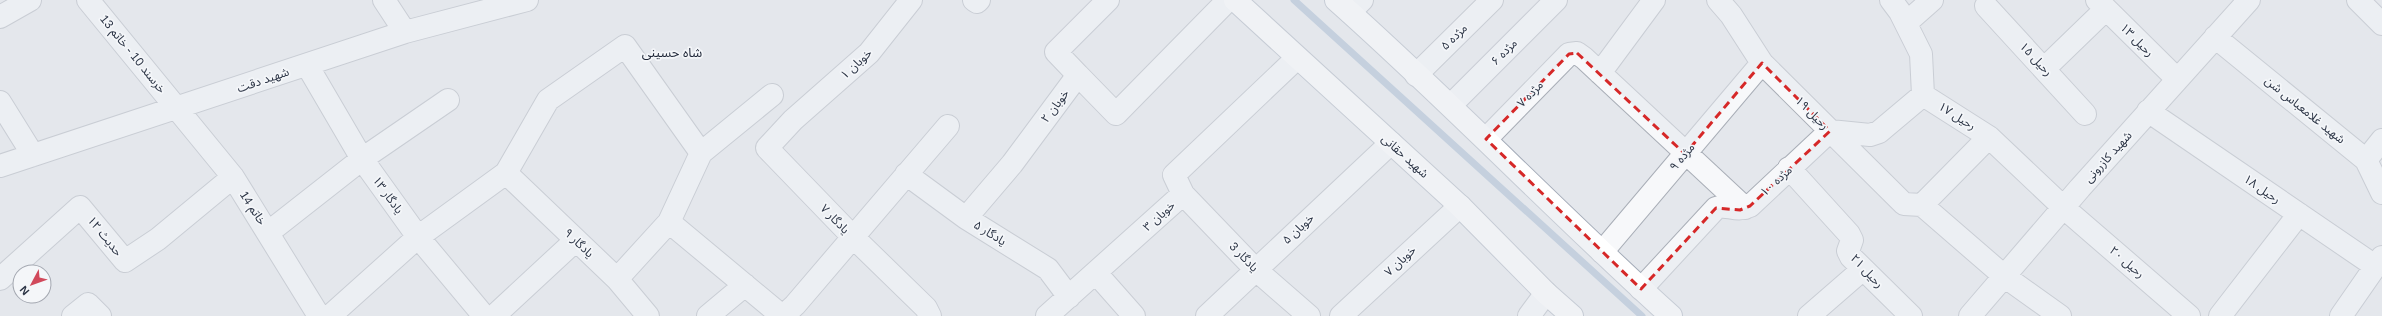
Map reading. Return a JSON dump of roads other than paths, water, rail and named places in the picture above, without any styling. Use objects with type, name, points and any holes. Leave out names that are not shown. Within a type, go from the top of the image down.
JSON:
[{"type":"main road","name":"شهید حقانی","points":[[1235,0],[1460,206],[1546,293],[1572,316]]},
{"type":"main road","points":[[1349,4],[1416,74],[1451,105],[1602,252],[1671,316]]},
{"type":"street","points":[[0,17],[30,0]]},
{"type":"street","name":"خرسند 10 - خاتم 13","points":[[88,0],[177,109]]},
{"type":"street","points":[[384,0],[405,32]]},
{"type":"street","name":"شهید دقت","points":[[0,166],[177,109],[405,32],[527,0]]},
{"type":"street","name":"خوبان ۱","points":[[793,120],[869,53],[911,0]]},
{"type":"street","points":[[974,0],[977,2],[979,0]]},
{"type":"street","points":[[1108,0],[1056,52],[1116,114],[1228,0]]},
{"type":"street","name":"مژده ۵","points":[[1416,74],[1492,0]]},
{"type":"street","name":"مژده ۶","points":[[1451,105],[1556,0]]},
{"type":"street","points":[[1654,0],[1600,73],[1744,208]]},
{"type":"street","name":"رحیل ۱۹","points":[[1718,0],[1731,15],[1762,64],[1904,204],[1922,205]]},
{"type":"street","points":[[1830,131],[1870,135],[1879,132],[1923,95],[1920,54],[1906,23],[1891,0]]},
{"type":"street","points":[[1906,23],[1932,0]]},
{"type":"street","points":[[2358,0],[2382,24]]},
{"type":"street","name":"شهید کازرونی","points":[[1970,316],[2148,111],[2215,37],[2240,3]]},
{"type":"street","points":[[2045,68],[2102,4]]},
{"type":"street","name":"رحیل ۱۳","points":[[2102,4],[2177,79]]},
{"type":"street","name":"رحیل ۱۵","points":[[1986,6],[2045,68],[2085,114]]},
{"type":"street","name":"شهید غلامعباس شن","points":[[2215,37],[2366,160],[2382,193]]},
{"type":"street","points":[[330,316],[418,237],[506,173],[548,100],[625,46],[700,153]]},
{"type":"street","name":"مژده ۷","points":[[1486,139],[1569,54],[1577,53],[1600,73]]},
{"type":"street","name":"خوبان ۳","points":[[1046,316],[1183,194],[1174,175],[1297,58]]},
{"type":"street","name":"مژده ۹","points":[[1602,252],[1762,64]]},
{"type":"street","name":"یادگار ۱۳","points":[[307,65],[362,159],[418,237],[484,316]]},
{"type":"street","name":"خوبان ۲","points":[[966,218],[1012,164],[1078,75]]},
{"type":"street","points":[[617,279],[669,222],[700,153],[772,94]]},
{"type":"street","name":"رحیل ۱۷","points":[[1923,95],[1989,136],[2064,208]]},
{"type":"street","points":[[269,232],[362,159],[448,100]]},
{"type":"street","points":[[0,102],[33,155]]},
{"type":"street","name":"خاتم 14","points":[[177,109],[234,177],[319,316]]},
{"type":"street","name":"رحیل ۱۸","points":[[2148,111],[2299,214],[2379,261]]},
{"type":"street","name":"یادگار ۷","points":[[793,120],[767,148],[853,237],[926,308],[930,316]]},
{"type":"street","points":[[669,222],[745,285],[792,313],[853,237],[948,126]]},
{"type":"street","name":"مژده ۱۰","points":[[1744,208],[1830,131]]},
{"type":"street","points":[[1989,136],[1922,205],[2004,276],[2060,316]]},
{"type":"street","points":[[2366,160],[2382,140]]},
{"type":"street","name":"خوبان ۵","points":[[1207,316],[1391,143]]},
{"type":"street","name":"رحیل ۲۱","points":[[1789,168],[1849,234],[1852,240],[1850,254],[1862,270],[1911,316]]},
{"type":"street","name":"یادگار ۹","points":[[506,173],[617,279],[648,316]]},
{"type":"street","name":"یادگار ۵","points":[[906,174],[966,218],[1048,269],[1069,297]]},
{"type":"street","name":"حدیث ۱۲","points":[[0,279],[80,207],[125,261],[158,240],[234,177]]},
{"type":"street","name":"یادگار 3","points":[[1183,194],[1255,270],[1309,316]]},
{"type":"street","name":"خوبان ۷","points":[[1341,316],[1460,206]]},
{"type":"street","points":[[1641,289],[1716,208],[1720,206],[1740,210],[1744,208]]},
{"type":"street","name":"رحیل ۲۰","points":[[2064,208],[2189,316]]},
{"type":"street","points":[[2220,316],[2299,214]]},
{"type":"street","points":[[494,316],[576,240]]},
{"type":"street","points":[[2341,316],[2379,261]]},
{"type":"street","points":[[1809,316],[1862,270]]},
{"type":"street","points":[[1096,273],[1134,316]]},
{"type":"street","points":[[708,316],[745,285]]},
{"type":"street","points":[[1529,316],[1546,293]]},
{"type":"street","points":[[73,316],[88,304],[100,316]]},
{"type":"waterway","points":[[1294,0],[1642,316]]},
{"type":"district","name":"شاه حسینی","points":[[672,52]]}]
